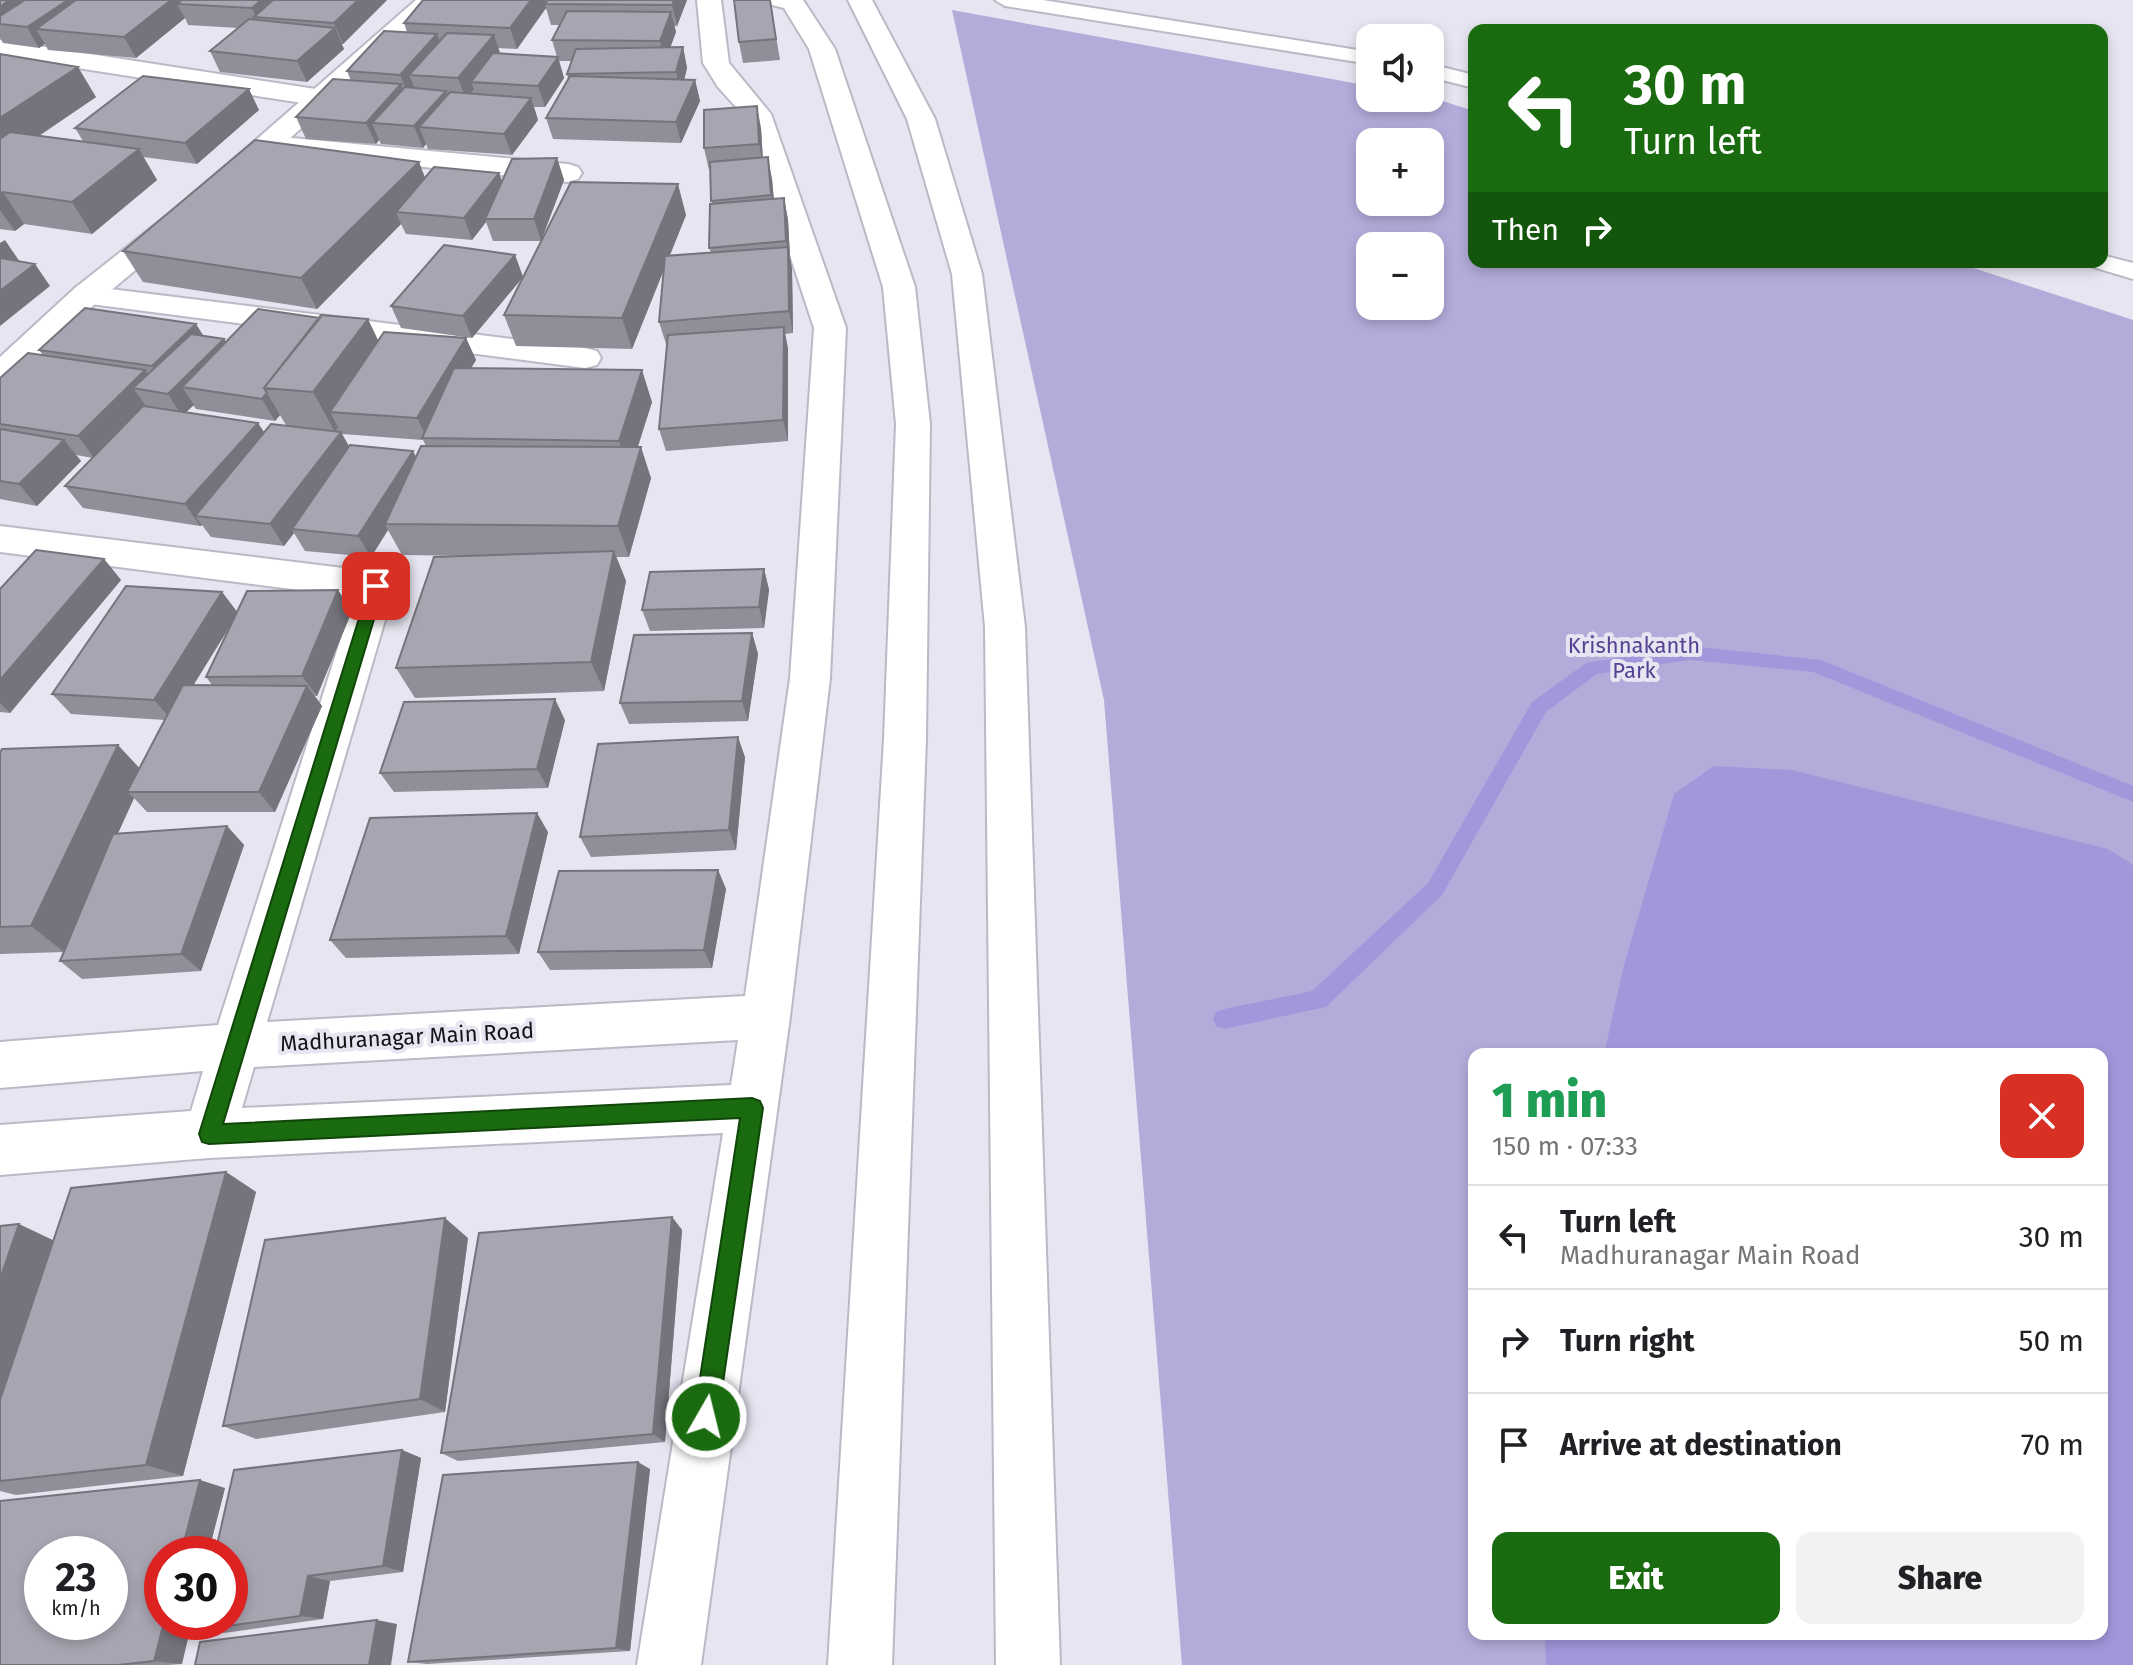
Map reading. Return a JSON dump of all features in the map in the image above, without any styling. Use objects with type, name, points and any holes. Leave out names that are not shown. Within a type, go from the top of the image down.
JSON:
[{"type":"street","points":[[0,375],[86,295],[271,144],[431,0]]},
{"type":"street","points":[[669,1665],[766,1017],[810,678],[830,328],[757,114],[727,81],[716,63],[709,0]]},
{"type":"street","points":[[860,0],[921,119],[967,274],[1005,627],[1028,1665]]},
{"type":"street","points":[[793,1],[822,49],[899,287],[913,424],[905,739],[877,1260],[860,1665]]},
{"type":"street","points":[[7,54],[322,98]]},
{"type":"street","points":[[271,144],[568,173]]},
{"type":"street","points":[[86,295],[585,358]]},
{"type":"street","points":[[0,539],[376,586],[209,1134]]},
{"type":"street","name":"Madhuranagar Main Road","points":[[0,1065],[237,1046],[766,1017]]},
{"type":"street","points":[[0,1150],[209,1134],[752,1108]]},
{"type":"lane","points":[[1005,0],[1356,56]]},
{"type":"lane","points":[[1444,74],[1468,80]]},
{"type":"lane","points":[[2108,264],[2133,271]]},
{"type":"green space","name":"Krishnakanth Park","points":[[952,10],[1356,83],[1356,112],[1444,112],[1444,101],[1468,109],[1468,268],[1973,268],[2133,320],[2133,1665],[1182,1665],[1104,700]]},
{"type":"shaded area","points":[[1714,766],[1792,770],[2108,849],[2133,865],[2133,1665],[1546,1665],[1545,1640],[2108,1640],[2108,1048],[1605,1048],[1624,965],[1674,794]]},
{"type":"building","points":[[25,0],[68,0],[27,27],[0,24],[0,16]]},
{"type":"building","points":[[76,0],[171,0],[124,37],[36,29]]},
{"type":"building","points":[[182,0],[261,0],[252,8],[177,4]]},
{"type":"building","points":[[273,0],[358,0],[334,23],[254,17]]},
{"type":"building","points":[[423,0],[531,0],[510,28],[404,23]]},
{"type":"building","points":[[548,0],[674,0],[672,5],[545,4]]},
{"type":"building","points":[[734,0],[770,0],[776,39],[739,42]]},
{"type":"building","points":[[567,11],[671,12],[660,41],[552,40]]},
{"type":"building","points":[[249,19],[335,28],[297,61],[210,51]]},
{"type":"building","points":[[384,31],[437,34],[400,75],[347,71]]},
{"type":"building","points":[[447,33],[494,35],[458,78],[409,75]]},
{"type":"building","points":[[683,47],[676,72],[567,74],[576,49]]},
{"type":"building","points":[[493,53],[558,57],[538,86],[471,82]]},
{"type":"building","points":[[0,54],[78,67],[0,118]]},
{"type":"building","points":[[143,76],[249,89],[185,143],[75,128]]},
{"type":"building","points":[[570,76],[695,80],[676,122],[546,118]]},
{"type":"building","points":[[333,79],[401,84],[366,123],[296,117]]},
{"type":"building","points":[[405,87],[446,91],[414,126],[372,123]]},
{"type":"building","points":[[450,92],[531,98],[504,134],[419,127]]},
{"type":"building","points":[[757,106],[759,144],[704,148],[704,110]]},
{"type":"building","points":[[10,132],[139,149],[72,202],[3,192],[0,195],[0,139]]},
{"type":"building","points":[[255,140],[419,162],[301,278],[123,251]]},
{"type":"building","points":[[768,157],[771,195],[711,201],[710,162]]},
{"type":"building","points":[[557,158],[534,219],[485,219],[512,159]]},
{"type":"building","points":[[434,167],[499,173],[464,218],[396,212]]},
{"type":"building","points":[[571,182],[678,184],[622,318],[504,315]]},
{"type":"building","points":[[784,198],[786,241],[709,248],[710,204]]},
{"type":"building","points":[[444,245],[515,255],[463,316],[391,306]]},
{"type":"building","points":[[788,247],[789,311],[659,322],[665,256]]},
{"type":"building","points":[[0,258],[35,264],[0,291]]},
{"type":"building","points":[[85,308],[196,324],[152,366],[39,350]]},
{"type":"building","points":[[258,309],[320,318],[264,388],[267,393],[262,399],[182,387]]},
{"type":"building","points":[[321,315],[368,319],[313,392],[264,388]]},
{"type":"building","points":[[784,327],[783,420],[659,429],[668,335]]},
{"type":"building","points":[[384,332],[466,338],[417,418],[330,412]]},
{"type":"building","points":[[191,334],[224,339],[168,394],[133,388]]},
{"type":"building","points":[[28,353],[145,370],[78,436],[0,424],[0,378]]},
{"type":"building","points":[[454,368],[642,370],[619,441],[422,438]]},
{"type":"building","points":[[143,406],[258,423],[185,504],[65,486]]},
{"type":"building","points":[[271,424],[341,432],[270,524],[195,516]]},
{"type":"building","points":[[0,429],[64,440],[19,484],[0,481]]},
{"type":"building","points":[[350,445],[413,451],[358,536],[292,529]]},
{"type":"building","points":[[421,446],[641,447],[618,526],[385,524]]},
{"type":"building","points":[[36,550],[104,559],[0,680],[0,589]]},
{"type":"building","points":[[614,551],[591,662],[396,668],[434,557]]},
{"type":"building","points":[[764,569],[759,607],[642,610],[650,572]]},
{"type":"building","points":[[126,586],[222,592],[154,700],[52,694]]},
{"type":"building","points":[[338,590],[302,676],[206,677],[247,591]]},
{"type":"building","points":[[752,633],[742,701],[620,703],[634,635]]},
{"type":"building","points":[[183,685],[307,686],[259,792],[127,792]]},
{"type":"building","points":[[555,699],[537,769],[380,773],[404,702]]},
{"type":"building","points":[[738,737],[729,830],[580,837],[598,744]]},
{"type":"building","points":[[118,745],[31,926],[0,927],[2,749]]},
{"type":"building","points":[[537,813],[506,936],[330,940],[370,818]]},
{"type":"building","points":[[227,826],[181,954],[60,961],[113,834]]},
{"type":"building","points":[[718,870],[704,950],[538,952],[559,871]]},
{"type":"building","points":[[226,1172],[146,1465],[0,1481],[0,1400],[71,1188]]},
{"type":"building","points":[[672,1217],[653,1434],[441,1453],[479,1233]]},
{"type":"building","points":[[445,1218],[420,1399],[223,1426],[265,1240]]},
{"type":"building","points":[[19,1224],[0,1279],[0,1226]]},
{"type":"building","points":[[402,1450],[383,1566],[308,1576],[300,1616],[248,1623],[248,1536],[219,1536],[234,1470]]},
{"type":"building","points":[[638,1462],[616,1648],[408,1662],[443,1475]]},
{"type":"building","points":[[200,1480],[186,1536],[144,1536],[144,1640],[159,1640],[154,1661],[118,1665],[0,1665],[0,1501]]},
{"type":"building","points":[[377,1620],[369,1665],[195,1665],[200,1642],[248,1640],[248,1636]]},
{"type":"waterway","points":[[1224,1019],[1318,1000],[1435,889],[1539,707],[1592,668],[1690,653],[1815,665],[2133,794]]},
{"type":"route","points":[[376,586],[209,1134],[752,1108],[706,1417]]}]
